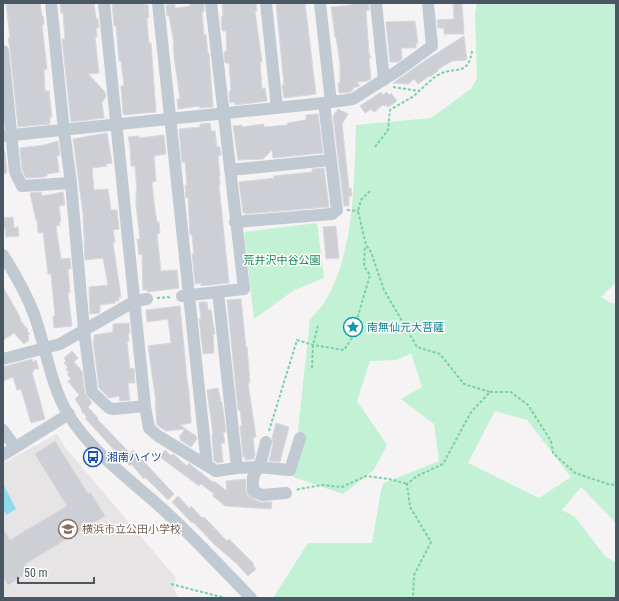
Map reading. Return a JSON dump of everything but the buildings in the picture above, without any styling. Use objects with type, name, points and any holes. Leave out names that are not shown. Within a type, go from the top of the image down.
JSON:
[{"type":"street","points":[[51,3],[64,131],[71,183],[84,330],[92,392],[109,408],[114,409],[145,406]]},
{"type":"street","points":[[104,3],[117,124],[141,300],[145,406],[149,428],[158,436],[216,471],[257,467],[290,470],[300,438]]},
{"type":"street","points":[[158,3],[170,118],[185,295],[207,465]]},
{"type":"street","points":[[185,295],[244,289],[211,3]]},
{"type":"street","points":[[266,3],[277,108]]},
{"type":"street","points":[[236,222],[332,214],[337,210],[330,160],[328,103],[320,3]]},
{"type":"street","points":[[376,3],[380,83]]},
{"type":"street","points":[[7,136],[64,131],[170,118],[328,103],[353,99],[380,83],[432,46],[428,3]]},
{"type":"street","points":[[3,51],[7,136],[15,172],[22,186],[71,183]]},
{"type":"street","points":[[230,170],[330,160]]},
{"type":"street","points":[[3,255],[23,289],[34,314],[60,398],[68,414],[98,451],[167,513],[251,598]]},
{"type":"street","points":[[218,292],[236,468]]},
{"type":"street","points":[[3,359],[60,344],[141,300]]},
{"type":"street","points":[[3,455],[68,414]]},
{"type":"street","points":[[3,430],[15,447]]},
{"type":"street","points":[[266,442],[261,461],[253,477],[253,491],[262,495],[286,493]]},
{"type":"path","points":[[375,147],[388,130],[390,110],[414,96],[442,73],[465,68],[470,61],[472,51]]},
{"type":"path","points":[[380,83],[419,91]]},
{"type":"path","points":[[266,442],[297,340],[313,345],[344,350],[357,330],[358,316],[370,275],[364,266],[366,245],[358,210],[362,200],[370,190]]},
{"type":"path","points":[[366,245],[372,252],[384,290],[417,347],[440,354],[464,384],[490,392],[511,392],[528,405],[551,441],[553,453],[575,473],[608,484],[616,484]]},
{"type":"path","points":[[141,300],[185,295]]},
{"type":"path","points":[[312,368],[313,345],[318,325]]},
{"type":"path","points":[[407,484],[416,476],[443,464],[471,412],[490,392]]},
{"type":"path","points":[[286,493],[293,493],[299,488],[322,485],[342,488],[366,476],[389,479],[407,484]]},
{"type":"path","points":[[407,484],[410,507],[431,542],[414,575],[413,598]]},
{"type":"path","points":[[171,584],[225,598]]},
{"type":"shaded area","name":"横浜市立公田小学校","points":[[57,434],[64,446],[176,578],[174,588],[178,598],[3,598],[3,463]]},
{"type":"green space","points":[[477,3],[616,3],[616,282],[601,297],[610,303],[616,303],[616,523],[581,487],[562,510],[575,517],[605,556],[616,563],[616,598],[273,598],[308,543],[372,543],[381,490],[384,483],[439,461],[434,424],[401,399],[422,387],[411,353],[397,360],[370,361],[357,401],[387,445],[374,470],[343,494],[293,477],[310,319],[325,301],[336,279],[348,236],[355,169],[356,125],[431,118],[471,89],[477,78],[475,13]],"holes":[[[495,411],[527,420],[571,477],[539,498],[468,463]]]},
{"type":"green space","name":"荒井沢中谷公園","points":[[317,223],[324,278],[294,290],[254,319],[244,232]]},
{"type":"water","points":[[3,484],[16,509],[6,515],[3,508]]},
{"type":"place","name":"南無仙元大菩薩","points":[[353,327]]},
{"type":"place","name":"湘南ハイツ","points":[[93,457]]},
{"type":"place","name":"横浜市立公田小学校","points":[[68,529]]}]
